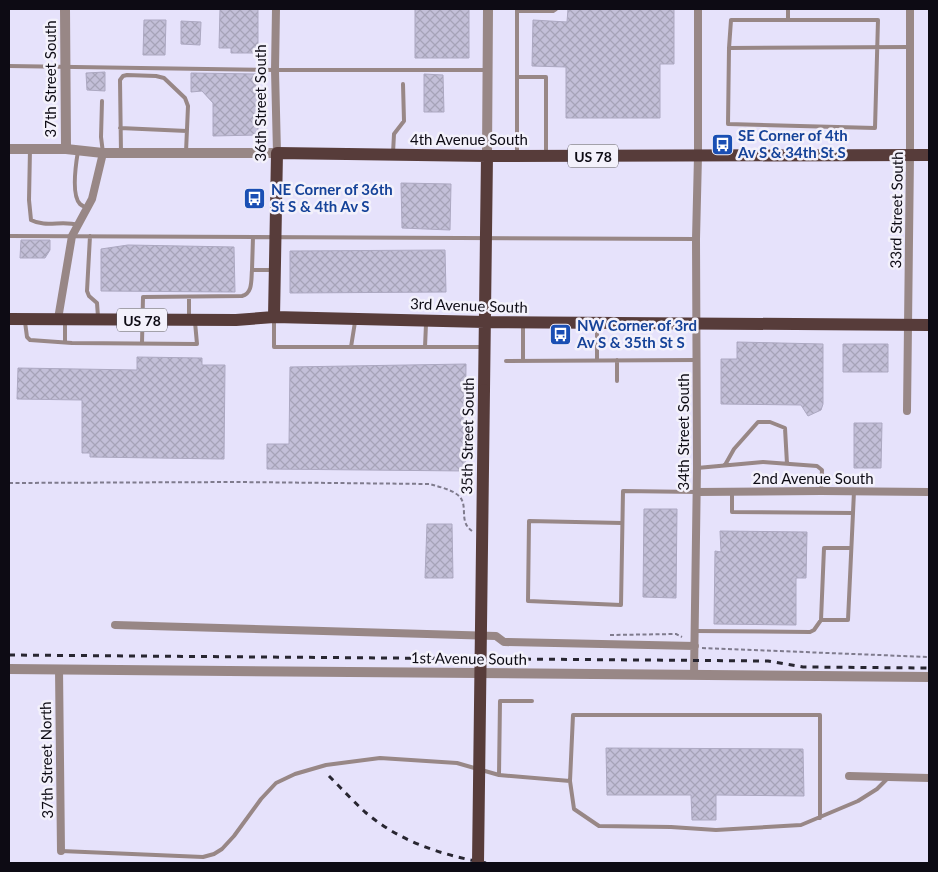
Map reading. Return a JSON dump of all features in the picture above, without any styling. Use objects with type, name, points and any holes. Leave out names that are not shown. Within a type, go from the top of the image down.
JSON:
[{"type":"main road","name":"4th Avenue South","points":[[278,153],[487,156],[929,156]]},
{"type":"main road","name":"36th Street South","points":[[274,317],[278,153]]},
{"type":"main road","name":"35th Street South","points":[[478,863],[487,156]]},
{"type":"main road","name":"3rd Avenue South","points":[[9,319],[236,320],[274,317],[523,323],[929,325]]},
{"type":"street","name":"37th Street South","points":[[65,9],[66,149]]},
{"type":"street","name":"36th Street South","points":[[276,9],[275,70],[278,153]]},
{"type":"street","name":"35th Street South","points":[[487,156],[488,9]]},
{"type":"street","name":"34th Street South","points":[[694,675],[699,647],[695,631],[698,468],[696,239],[698,9]]},
{"type":"street","name":"33rd Street South","points":[[907,411],[910,9]]},
{"type":"street","name":"4th Avenue South","points":[[9,149],[66,149],[121,153],[278,153]]},
{"type":"street","points":[[62,319],[72,236],[92,199],[102,152]]},
{"type":"street","name":"2nd Avenue South","points":[[697,492],[821,490],[929,492]]},
{"type":"street","name":"1st Avenue South","points":[[115,625],[496,636],[504,642],[699,647]]},
{"type":"street","name":"1st Avenue South","points":[[9,669],[929,677]]},
{"type":"street","name":"37th Street North","points":[[59,669],[61,851]]},
{"type":"street","points":[[849,776],[929,778]]},
{"type":"lane","points":[[517,156],[517,10],[553,11],[556,9]]},
{"type":"lane","points":[[788,9],[788,20]]},
{"type":"lane","points":[[731,20],[878,20],[875,128],[728,124],[729,48],[731,20]]},
{"type":"lane","points":[[729,48],[910,47]]},
{"type":"lane","points":[[9,66],[275,70],[488,70]]},
{"type":"lane","points":[[121,153],[120,80],[127,75],[164,78],[185,98],[188,106],[186,153]]},
{"type":"lane","points":[[517,77],[546,77],[546,156]]},
{"type":"lane","points":[[393,155],[394,134],[404,122],[403,84]]},
{"type":"lane","points":[[102,101],[102,152]]},
{"type":"lane","points":[[120,128],[187,131]]},
{"type":"lane","points":[[30,149],[29,200],[31,220],[40,225],[69,222],[78,226]]},
{"type":"lane","points":[[79,150],[75,178],[76,197],[80,204],[87,208]]},
{"type":"lane","points":[[9,236],[696,239]]},
{"type":"lane","points":[[90,236],[87,291],[89,296],[97,303],[98,320]]},
{"type":"lane","points":[[142,343],[143,297],[247,295],[250,291],[254,237]]},
{"type":"lane","points":[[252,270],[275,270]]},
{"type":"lane","points":[[25,319],[27,337],[30,340],[197,344],[188,297]]},
{"type":"lane","points":[[274,317],[274,347],[484,347]]},
{"type":"lane","points":[[351,347],[356,318]]},
{"type":"lane","points":[[62,319],[65,342]]},
{"type":"lane","points":[[425,347],[426,320]]},
{"type":"lane","points":[[522,360],[523,323]]},
{"type":"lane","points":[[597,360],[598,323]]},
{"type":"lane","points":[[616,360],[617,381]]},
{"type":"lane","points":[[506,361],[697,360]]},
{"type":"lane","points":[[725,465],[734,449],[758,422],[770,422],[785,428],[787,464]]},
{"type":"lane","points":[[698,468],[762,462],[817,466],[822,470],[821,490]]},
{"type":"lane","points":[[622,523],[529,521],[528,601],[621,605],[623,491],[697,492]]},
{"type":"lane","points":[[732,492],[732,512],[853,513]]},
{"type":"lane","points":[[821,620],[848,620],[854,492]]},
{"type":"lane","points":[[695,631],[810,632],[814,630],[821,620],[824,548],[851,548]]},
{"type":"lane","points":[[483,636],[483,673]]},
{"type":"lane","points":[[499,775],[500,701],[532,701]]},
{"type":"lane","points":[[820,818],[820,715],[572,715],[570,781],[574,809],[599,826],[716,830],[801,825],[820,818],[858,801],[877,789],[890,777]]},
{"type":"lane","points":[[61,851],[203,857],[214,854],[222,849],[234,836],[260,799],[276,783],[295,774],[326,764],[380,758],[457,763],[499,775],[570,781]]},
{"type":"path","points":[[9,483],[237,482],[430,484],[450,491],[460,497],[464,506],[465,523],[472,532]]},
{"type":"path","points":[[699,647],[929,657]]},
{"type":"building","points":[[220,9],[258,9],[258,53],[231,53],[231,48],[219,48]]},
{"type":"building","points":[[415,9],[469,9],[469,58],[415,58]]},
{"type":"building","points":[[568,9],[674,9],[674,64],[660,64],[660,118],[566,118],[566,67],[532,66],[533,20],[567,22]]},
{"type":"building","points":[[144,20],[166,20],[165,55],[143,55]]},
{"type":"building","points":[[181,21],[201,22],[200,45],[181,44]]},
{"type":"building","points":[[105,72],[105,91],[87,90],[86,73]]},
{"type":"building","points":[[191,73],[258,74],[258,135],[213,136],[213,103],[202,91],[191,92]]},
{"type":"building","points":[[424,74],[443,75],[444,112],[424,112]]},
{"type":"building","points":[[401,183],[451,184],[450,230],[402,228]]},
{"type":"building","points":[[21,240],[50,240],[50,250],[45,258],[20,258]]},
{"type":"building","points":[[128,245],[234,247],[235,292],[101,291],[101,249]]},
{"type":"building","points":[[445,250],[446,292],[290,293],[290,251]]},
{"type":"building","points":[[737,342],[823,344],[823,404],[821,410],[808,416],[801,405],[721,404],[721,359],[737,359]]},
{"type":"building","points":[[843,344],[888,344],[888,372],[843,372]]},
{"type":"building","points":[[137,357],[202,358],[202,365],[225,365],[224,459],[90,457],[90,453],[82,453],[82,400],[17,399],[18,368],[137,370]]},
{"type":"building","points":[[466,364],[465,471],[267,469],[267,444],[289,444],[290,367]]},
{"type":"building","points":[[854,423],[882,423],[881,468],[854,468]]},
{"type":"building","points":[[644,509],[677,509],[676,598],[643,597]]},
{"type":"building","points":[[427,524],[452,524],[453,578],[425,578]]},
{"type":"building","points":[[720,531],[807,532],[806,578],[796,578],[796,625],[714,624],[715,551],[721,552]]},
{"type":"building","points":[[606,748],[803,749],[804,796],[716,795],[716,820],[692,820],[691,795],[607,795]]},
{"type":"railway","points":[[9,655],[768,661],[803,667],[929,668]]},
{"type":"railway","points":[[329,776],[365,812],[392,832],[422,846],[453,856],[486,863]]},
{"type":"place","name":"SE Corner of 4th Av S & 34th St S","points":[[722,144]]},
{"type":"place","name":"NE Corner of 36th St S & 4th Av S","points":[[255,198]]},
{"type":"place","name":"NW Corner of 3rd Av S & 35th St S","points":[[561,334]]}]
